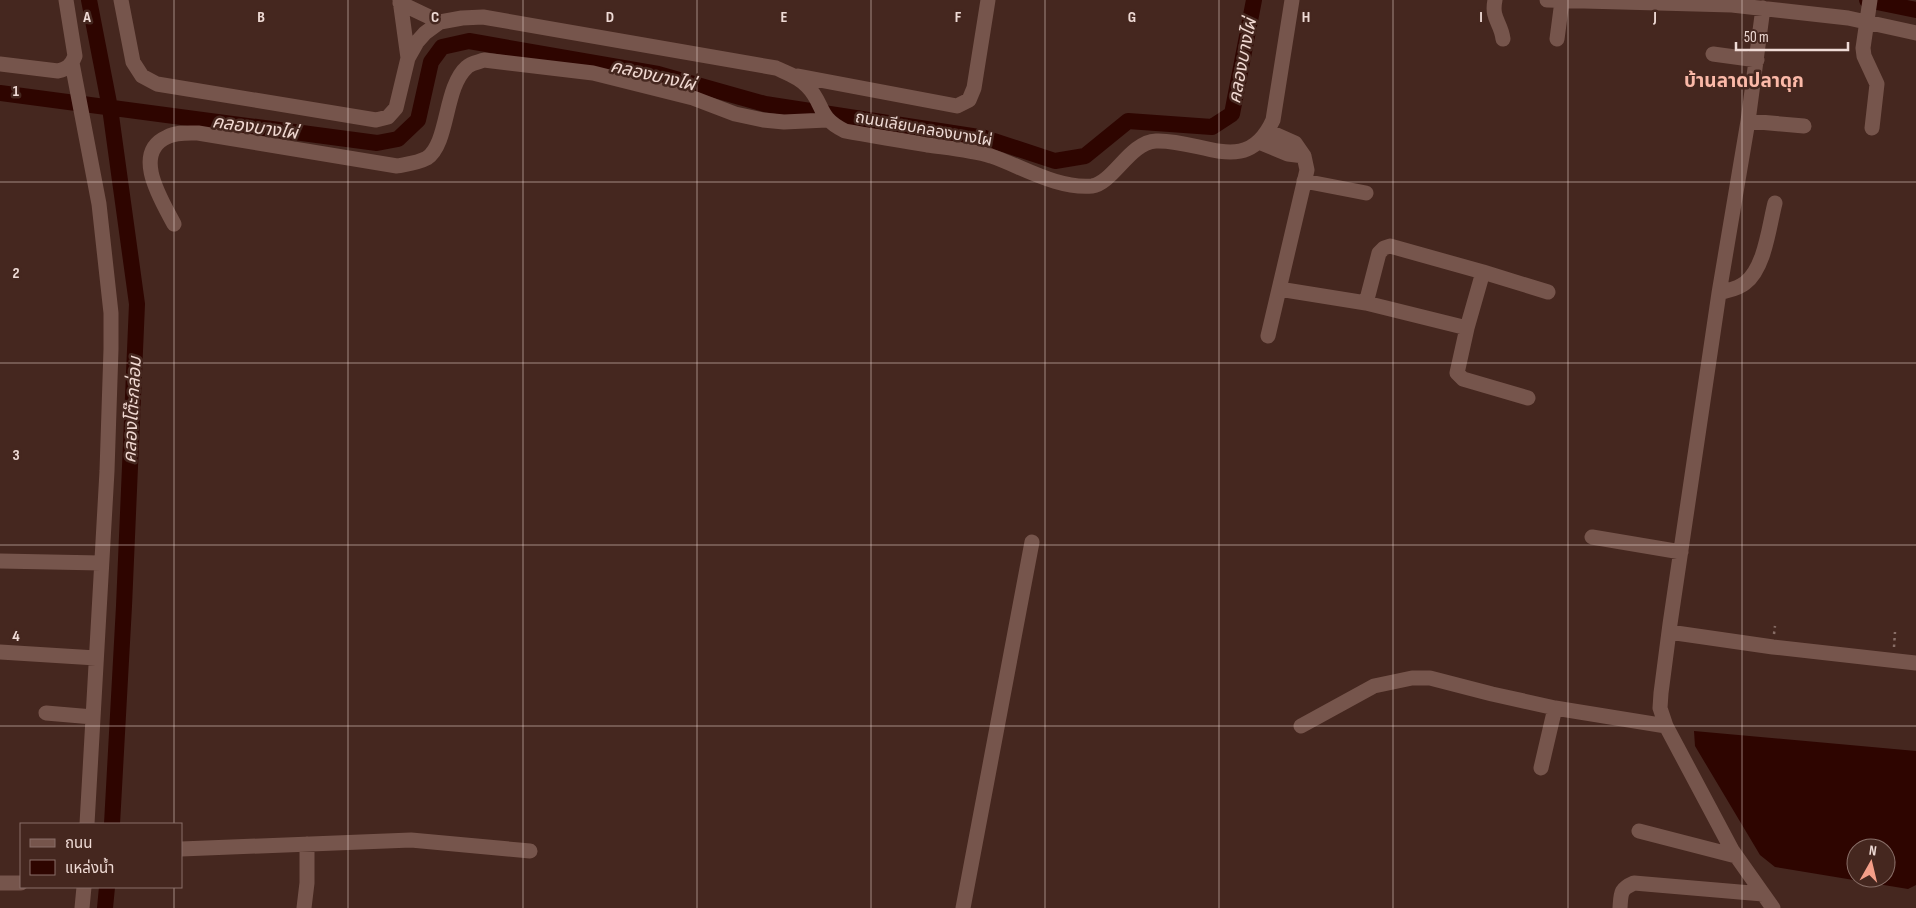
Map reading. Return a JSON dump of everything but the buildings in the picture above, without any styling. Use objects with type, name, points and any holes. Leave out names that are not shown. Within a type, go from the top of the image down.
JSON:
[{"type":"street","points":[[0,64],[58,71],[67,69],[72,63],[74,49],[66,0]]},
{"type":"street","points":[[121,0],[133,62],[142,76],[157,84],[376,120],[388,117],[396,108],[408,58],[417,42],[425,33],[440,22],[483,17],[776,68],[794,75],[957,106],[969,100],[974,88],[988,0]]},
{"type":"street","points":[[1268,336],[1306,170],[1304,156],[1288,154],[1263,137],[1273,120],[1292,0]]},
{"type":"street","points":[[1495,0],[1494,14],[1503,39]]},
{"type":"street","points":[[1557,38],[1555,0],[1732,4],[1812,12],[1868,11],[1916,33]]},
{"type":"street","points":[[400,2],[408,58]]},
{"type":"street","points":[[400,2],[440,22]]},
{"type":"street","points":[[1763,8],[1748,121],[1719,292],[1669,632],[1660,708],[1666,726],[1736,856],[1773,908]]},
{"type":"street","points":[[1868,11],[1863,48],[1864,56],[1877,84],[1872,128]]},
{"type":"street","points":[[1713,54],[1756,60]]},
{"type":"street","points":[[174,224],[153,180],[150,162],[152,152],[157,143],[168,136],[198,133],[397,166],[418,162],[428,157],[436,146],[453,90],[462,72],[468,65],[484,60],[593,73],[693,98],[735,114],[762,120],[784,122],[825,117],[808,86],[794,75]]},
{"type":"street","points":[[72,63],[99,204],[111,313],[107,471],[87,823]]},
{"type":"street","name":"ถนนเลียบคลองบางไผ่","points":[[825,117],[833,126],[845,131],[964,150],[990,156],[1026,171],[1064,183],[1087,186],[1099,184],[1129,155],[1142,145],[1153,141],[1174,142],[1234,153],[1246,150],[1263,137]]},
{"type":"street","points":[[1748,121],[1804,126]]},
{"type":"street","points":[[1304,181],[1366,193]]},
{"type":"street","points":[[1719,292],[1736,288],[1753,276],[1762,255],[1775,203]]},
{"type":"street","points":[[1366,303],[1379,253],[1384,248],[1390,246],[1548,292]]},
{"type":"street","points":[[1483,272],[1457,372],[1463,379],[1528,398]]},
{"type":"street","points":[[1279,289],[1366,303],[1467,328]]},
{"type":"street","points":[[1592,537],[1681,552]]},
{"type":"street","points":[[963,908],[1032,542]]},
{"type":"street","points":[[0,560],[101,564]]},
{"type":"street","points":[[1669,632],[1773,647],[1916,663]]},
{"type":"street","points":[[0,652],[96,658]]},
{"type":"street","points":[[1301,726],[1374,686],[1412,678],[1430,678],[1555,708],[1666,726]]},
{"type":"street","points":[[1541,768],[1555,708]]},
{"type":"street","points":[[46,713],[93,717]]},
{"type":"street","points":[[1639,831],[1736,856]]},
{"type":"street","points":[[182,849],[411,840],[530,850]]},
{"type":"street","points":[[304,908],[307,883],[307,844]]},
{"type":"street","points":[[0,883],[20,883]]},
{"type":"street","points":[[1620,908],[1622,891],[1626,886],[1634,883],[1763,894]]},
{"type":"street","points":[[82,908],[84,888]]},
{"type":"water","points":[[1694,731],[1916,751],[1916,885],[1908,889],[1896,887],[1896,838],[1846,838],[1846,879],[1775,867],[1760,855],[1695,746]]},
{"type":"waterway","name":"คลองโต๊ะกล่อม","points":[[89,0],[110,108],[137,304],[124,606],[112,823]]},
{"type":"waterway","name":"คลองบางไผ่","points":[[0,93],[377,143],[398,139],[418,120],[431,62],[442,47],[469,41],[658,74],[765,104],[985,138],[1055,161],[1085,156],[1128,121],[1212,127],[1232,114],[1254,0]]},
{"type":"waterway","name":"คลองบางไผ่","points":[[1867,0],[1916,10]]},
{"type":"waterway","name":"คลองโต๊ะกล่อม","points":[[105,908],[107,888]]},
{"type":"district","name":"บ้านลาดปลาดุก","points":[[1744,80]]}]
